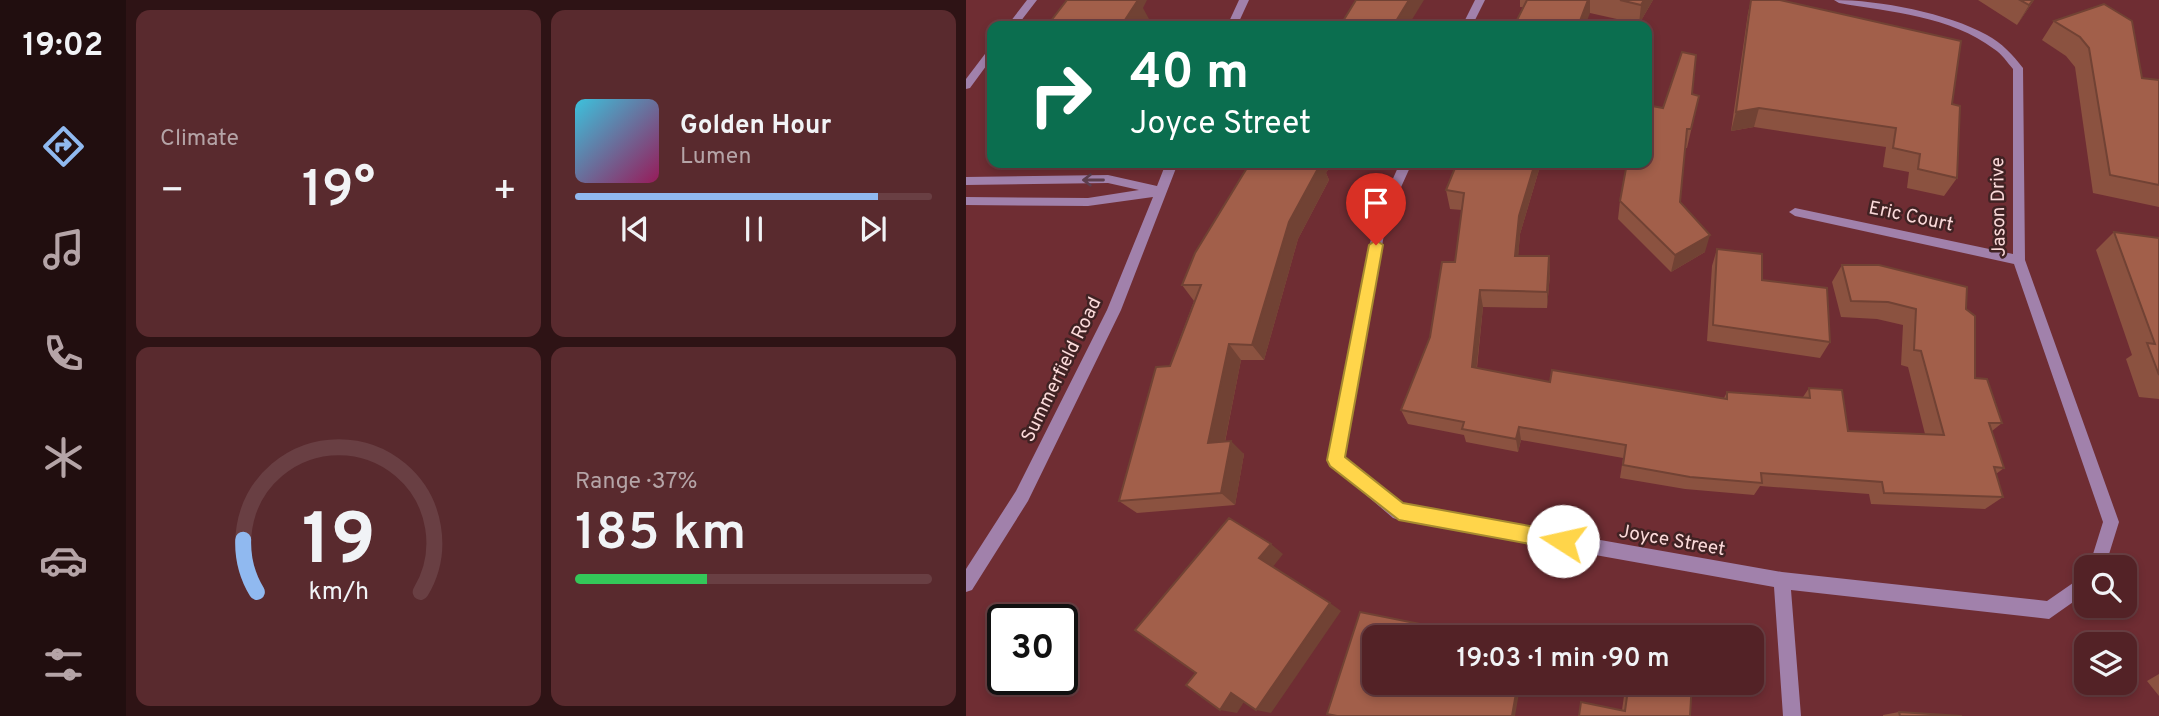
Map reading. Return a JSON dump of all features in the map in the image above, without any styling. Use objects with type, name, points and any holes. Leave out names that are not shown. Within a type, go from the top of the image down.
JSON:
[{"type":"street","points":[[1016,21],[1032,0]]},
{"type":"street","points":[[1234,21],[1244,0]]},
{"type":"street","points":[[1470,21],[1480,0]]},
{"type":"street","name":"Jason Drive","points":[[1839,0],[1936,19],[1980,36],[1999,47],[2018,68],[2019,260],[2110,523],[2101,555]]},
{"type":"street","points":[[966,86],[987,59]]},
{"type":"street","name":"Summerfield Road","points":[[966,584],[1022,496],[1114,310],[1170,168]]},
{"type":"street","name":"Joyce Street","points":[[1404,168],[1381,218],[1336,460],[1399,512],[1782,580]]},
{"type":"street","points":[[966,181],[1108,179],[1160,191]]},
{"type":"street","points":[[966,201],[1088,202],[1160,191]]},
{"type":"street","name":"Eric Court","points":[[1795,212],[2019,260]]},
{"type":"street","points":[[1793,716],[1782,580],[2049,610],[2074,591]]},
{"type":"building","points":[[1067,0],[1138,0],[1124,21],[1051,21]]},
{"type":"building","points":[[1356,0],[1409,0],[1396,21],[1343,21]]},
{"type":"building","points":[[1527,0],[1588,0],[1580,21],[1516,21]]},
{"type":"building","points":[[1620,0],[1644,0],[1641,5]]},
{"type":"building","points":[[1751,0],[1780,0],[1961,41],[1952,104],[1960,106],[1957,178],[1918,169],[1920,154],[1893,148],[1896,128],[1759,108],[1736,112]]},
{"type":"building","points":[[2020,0],[2033,0],[2029,5]]},
{"type":"building","points":[[2104,4],[2132,21],[2142,78],[2159,80],[2159,185],[2110,175],[2089,48],[2080,37],[2054,21]]},
{"type":"building","points":[[1682,52],[1696,55],[1692,94],[1699,96],[1691,129],[1687,129],[1680,202],[1710,235],[1675,255],[1620,201],[1626,168],[1652,168],[1652,106],[1663,108]]},
{"type":"building","points":[[1247,168],[1318,168],[1289,222],[1252,345],[1229,344],[1208,443],[1231,441],[1221,493],[1119,501],[1156,367],[1170,366],[1201,285],[1182,285],[1195,253]]},
{"type":"building","points":[[1455,168],[1533,168],[1519,216],[1515,256],[1549,256],[1547,292],[1480,290],[1472,367],[1550,382],[1552,370],[1727,399],[1727,392],[1810,398],[1809,388],[1842,390],[1848,431],[1944,435],[1921,351],[1914,350],[1916,309],[1888,302],[1851,301],[1842,265],[1879,265],[1967,287],[1966,309],[1975,316],[1975,378],[1987,379],[2002,423],[1989,423],[2004,468],[1994,467],[2003,497],[1884,493],[1882,482],[1761,473],[1762,483],[1690,477],[1623,465],[1626,445],[1519,427],[1516,439],[1462,429],[1464,422],[1401,410],[1430,337],[1442,262],[1455,262],[1464,193],[1446,190]]},
{"type":"building","points":[[2114,232],[2159,238],[2159,375],[2147,343],[2155,344]]},
{"type":"building","points":[[1717,249],[1762,254],[1762,280],[1827,288],[1830,342],[1713,325]]},
{"type":"building","points":[[1229,518],[1271,544],[1259,558],[1330,603],[1256,710],[1231,693],[1220,710],[1186,685],[1196,673],[1135,630]]},
{"type":"building","points":[[1360,612],[1425,625],[1362,625],[1362,695],[1516,695],[1512,716],[1327,714]]},
{"type":"building","points":[[1627,695],[1691,695],[1690,716],[1579,716],[1581,702],[1625,711]]},
{"type":"building","points":[[1899,712],[1962,716],[1900,716]]},
{"type":"route","points":[[1376,245],[1336,460],[1399,512],[1563,541]]}]
